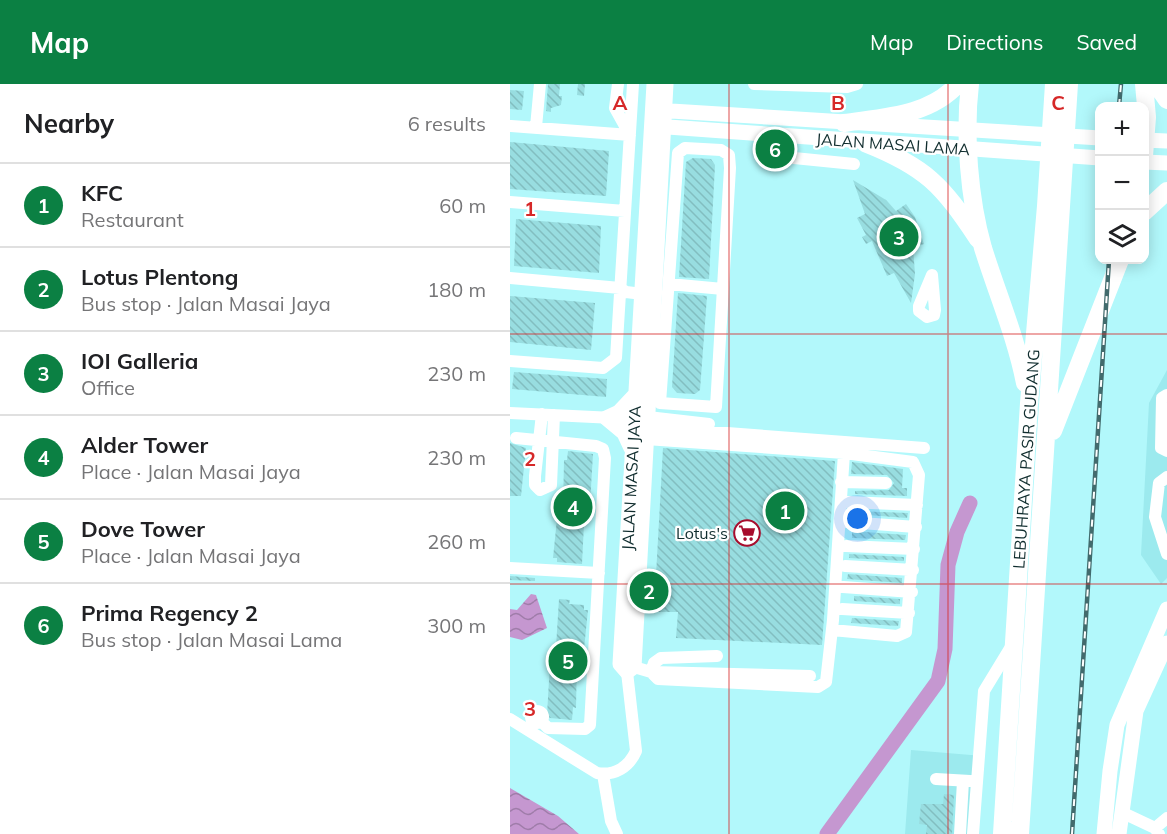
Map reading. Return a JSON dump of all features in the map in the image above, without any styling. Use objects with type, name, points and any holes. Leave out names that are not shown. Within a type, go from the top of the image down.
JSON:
[{"type":"highway","points":[[844,123],[903,115],[939,100],[958,84]]},
{"type":"highway","points":[[970,84],[969,149],[973,196],[982,245],[1017,352],[1029,402]]},
{"type":"highway","name":"LEBUHRAYA PASIR GUDANG","points":[[1020,834],[1046,452],[1054,210],[1054,84]]},
{"type":"highway","name":"LEBUHRAYA PASIR GUDANG","points":[[1002,834],[1029,402],[1069,84]]},
{"type":"highway","points":[[1144,84],[1144,102]]},
{"type":"highway","points":[[1156,84],[1167,100]]},
{"type":"highway","points":[[865,143],[904,158],[927,175],[952,200],[982,245]]},
{"type":"highway","points":[[1146,210],[1167,191]]},
{"type":"highway","points":[[1046,452],[1118,264]]},
{"type":"main road","points":[[654,84],[658,118]]},
{"type":"main road","points":[[658,118],[667,84]]},
{"type":"main road","points":[[667,84],[677,99],[699,112]]},
{"type":"main road","name":"JALAN MASAI LAMA","points":[[658,118],[699,112],[1095,138]]},
{"type":"main road","name":"JALAN MASAI LAMA","points":[[658,118],[691,128],[865,143],[1095,158]]},
{"type":"main road","name":"JALAN MASAI JAYA","points":[[658,118],[642,288],[635,395],[639,424],[630,670],[620,664],[632,450],[639,424],[651,352],[642,288],[660,191],[662,153],[658,118]]},
{"type":"main road","points":[[662,153],[666,141],[671,136],[691,128]]},
{"type":"main road","points":[[1149,145],[1167,141]]},
{"type":"main road","points":[[1149,162],[1167,163]]},
{"type":"main road","points":[[632,450],[624,433],[606,418],[626,406],[635,395]]},
{"type":"main road","points":[[1104,834],[1117,725],[1167,609]]},
{"type":"main road","points":[[1119,834],[1120,812],[1136,711],[1167,643]]},
{"type":"street","points":[[536,128],[540,84]]},
{"type":"street","points":[[618,84],[615,108],[630,135]]},
{"type":"street","points":[[633,84],[625,211],[642,288],[665,336],[660,403],[716,407]]},
{"type":"street","points":[[754,84],[847,87],[857,84]]},
{"type":"street","points":[[512,126],[630,135]]},
{"type":"street","points":[[762,134],[762,147],[765,153],[774,156],[854,164]]},
{"type":"street","points":[[510,361],[603,368],[611,364],[616,358],[674,208],[678,153],[681,150],[721,150],[729,155],[730,168],[716,407],[712,428]]},
{"type":"street","points":[[660,191],[674,208]]},
{"type":"street","points":[[510,202],[625,211]]},
{"type":"street","points":[[510,278],[642,288],[723,289]]},
{"type":"street","points":[[651,352],[665,336]]},
{"type":"street","points":[[1167,395],[1162,398],[1161,448],[1167,451]]},
{"type":"street","points":[[510,412],[606,418],[913,462],[919,475],[912,592],[906,632],[902,635],[832,630]]},
{"type":"street","points":[[546,440],[548,415]]},
{"type":"street","points":[[639,424],[712,428],[924,448]]},
{"type":"street","points":[[516,438],[596,446],[603,449],[605,458],[590,724],[585,729],[548,728],[542,722]]},
{"type":"street","points":[[651,672],[658,679],[818,687],[824,685],[828,678],[832,630],[838,609],[840,587],[845,502],[842,482],[844,453]]},
{"type":"street","points":[[1167,477],[1159,483],[1155,517],[1167,554]]},
{"type":"street","points":[[842,482],[886,483]]},
{"type":"street","points":[[845,502],[917,505]]},
{"type":"street","points":[[843,522],[916,527]]},
{"type":"street","points":[[842,546],[914,549]]},
{"type":"street","points":[[841,566],[913,570]]},
{"type":"street","points":[[510,568],[599,573]]},
{"type":"street","points":[[840,587],[912,592]]},
{"type":"street","points":[[838,609],[909,613]]},
{"type":"street","points":[[973,834],[984,691],[1014,641]]},
{"type":"street","points":[[651,672],[654,663],[661,658],[717,656]]},
{"type":"street","points":[[510,719],[576,761],[603,774],[614,773],[625,767],[636,751],[630,670],[810,676]]},
{"type":"street","points":[[603,774],[611,822],[617,834]]},
{"type":"street","points":[[936,779],[977,781]]},
{"type":"street","points":[[960,834],[963,781]]},
{"type":"street","points":[[1120,812],[1157,831],[1167,818]]},
{"type":"shaded area","points":[[1167,370],[1167,578],[1161,584],[1141,555],[1149,403]]},
{"type":"shaded area","points":[[911,750],[983,756],[978,834],[905,834]]},
{"type":"water","points":[[531,594],[536,595],[547,628],[522,640],[510,637],[510,609],[517,610]]},
{"type":"water","points":[[510,788],[558,816],[579,834],[510,834]]},
{"type":"building","points":[[548,84],[560,84],[559,96],[562,96],[561,105],[551,108],[551,112],[546,111]]},
{"type":"building","points":[[578,84],[585,84],[584,96],[577,95]]},
{"type":"building","points":[[510,90],[524,91],[522,110],[510,109]]},
{"type":"building","points":[[510,142],[609,151],[606,196],[510,189]]},
{"type":"building","points":[[693,158],[711,159],[715,165],[709,279],[679,277],[686,162]]},
{"type":"building","points":[[853,180],[886,200],[896,211],[906,204],[915,217],[924,244],[913,247],[915,274],[911,303],[894,273],[887,276],[872,241],[866,244],[862,237],[866,235],[857,218],[865,214]]},
{"type":"building","points":[[516,219],[601,226],[599,273],[514,266]]},
{"type":"building","points":[[678,293],[707,296],[700,390],[695,394],[677,393],[672,387]]},
{"type":"building","points":[[510,296],[595,303],[591,350],[510,342]]},
{"type":"building","points":[[514,372],[607,379],[606,397],[512,389]]},
{"type":"building","points":[[510,443],[526,448],[521,496],[510,496]]},
{"type":"building","name":"Lotus's","points":[[663,448],[835,461],[822,645],[676,638],[678,612],[654,612]]},
{"type":"building","points":[[568,451],[593,454],[590,504],[585,504],[582,564],[557,562],[557,558],[553,558],[558,509],[563,509],[564,460],[567,460]]},
{"type":"building","points":[[852,462],[903,469],[902,488],[907,488],[907,496],[855,494],[855,491],[889,490],[894,483],[887,475],[851,474]]},
{"type":"building","points":[[854,511],[908,513],[907,518],[854,514]]},
{"type":"building","points":[[852,531],[906,535],[905,540],[852,538]]},
{"type":"building","points":[[849,554],[904,557],[904,561],[849,558]]},
{"type":"building","points":[[848,574],[902,578],[902,583],[847,579]]},
{"type":"building","points":[[510,576],[535,578],[535,581],[510,580]]},
{"type":"building","points":[[854,596],[900,599],[900,604],[854,601]]},
{"type":"building","points":[[559,599],[570,600],[569,604],[584,605],[584,610],[588,610],[583,659],[577,658],[576,708],[573,707],[572,720],[550,718],[547,715],[550,663],[555,663]]},
{"type":"building","points":[[852,618],[899,621],[898,626],[851,623]]},
{"type":"building","points":[[944,794],[954,795],[952,834],[926,834],[927,825],[919,824],[921,804],[943,804]]},
{"type":"waterway","points":[[827,834],[938,681],[945,649],[948,565],[957,532],[970,503]]},
{"type":"railway","points":[[1119,102],[1121,84]]},
{"type":"railway","points":[[1072,834],[1109,264]]},
{"type":"place","name":"Prima Regency 2","points":[[775,149]]},
{"type":"place","name":"IOI Galleria","points":[[899,237]]},
{"type":"place","name":"Alder Tower","points":[[573,507]]},
{"type":"place","name":"KFC","points":[[785,511]]},
{"type":"place","name":"Lotus's","points":[[747,533]]},
{"type":"place","name":"Lotus Plentong","points":[[649,591]]},
{"type":"place","name":"Dove Tower","points":[[568,661]]}]
